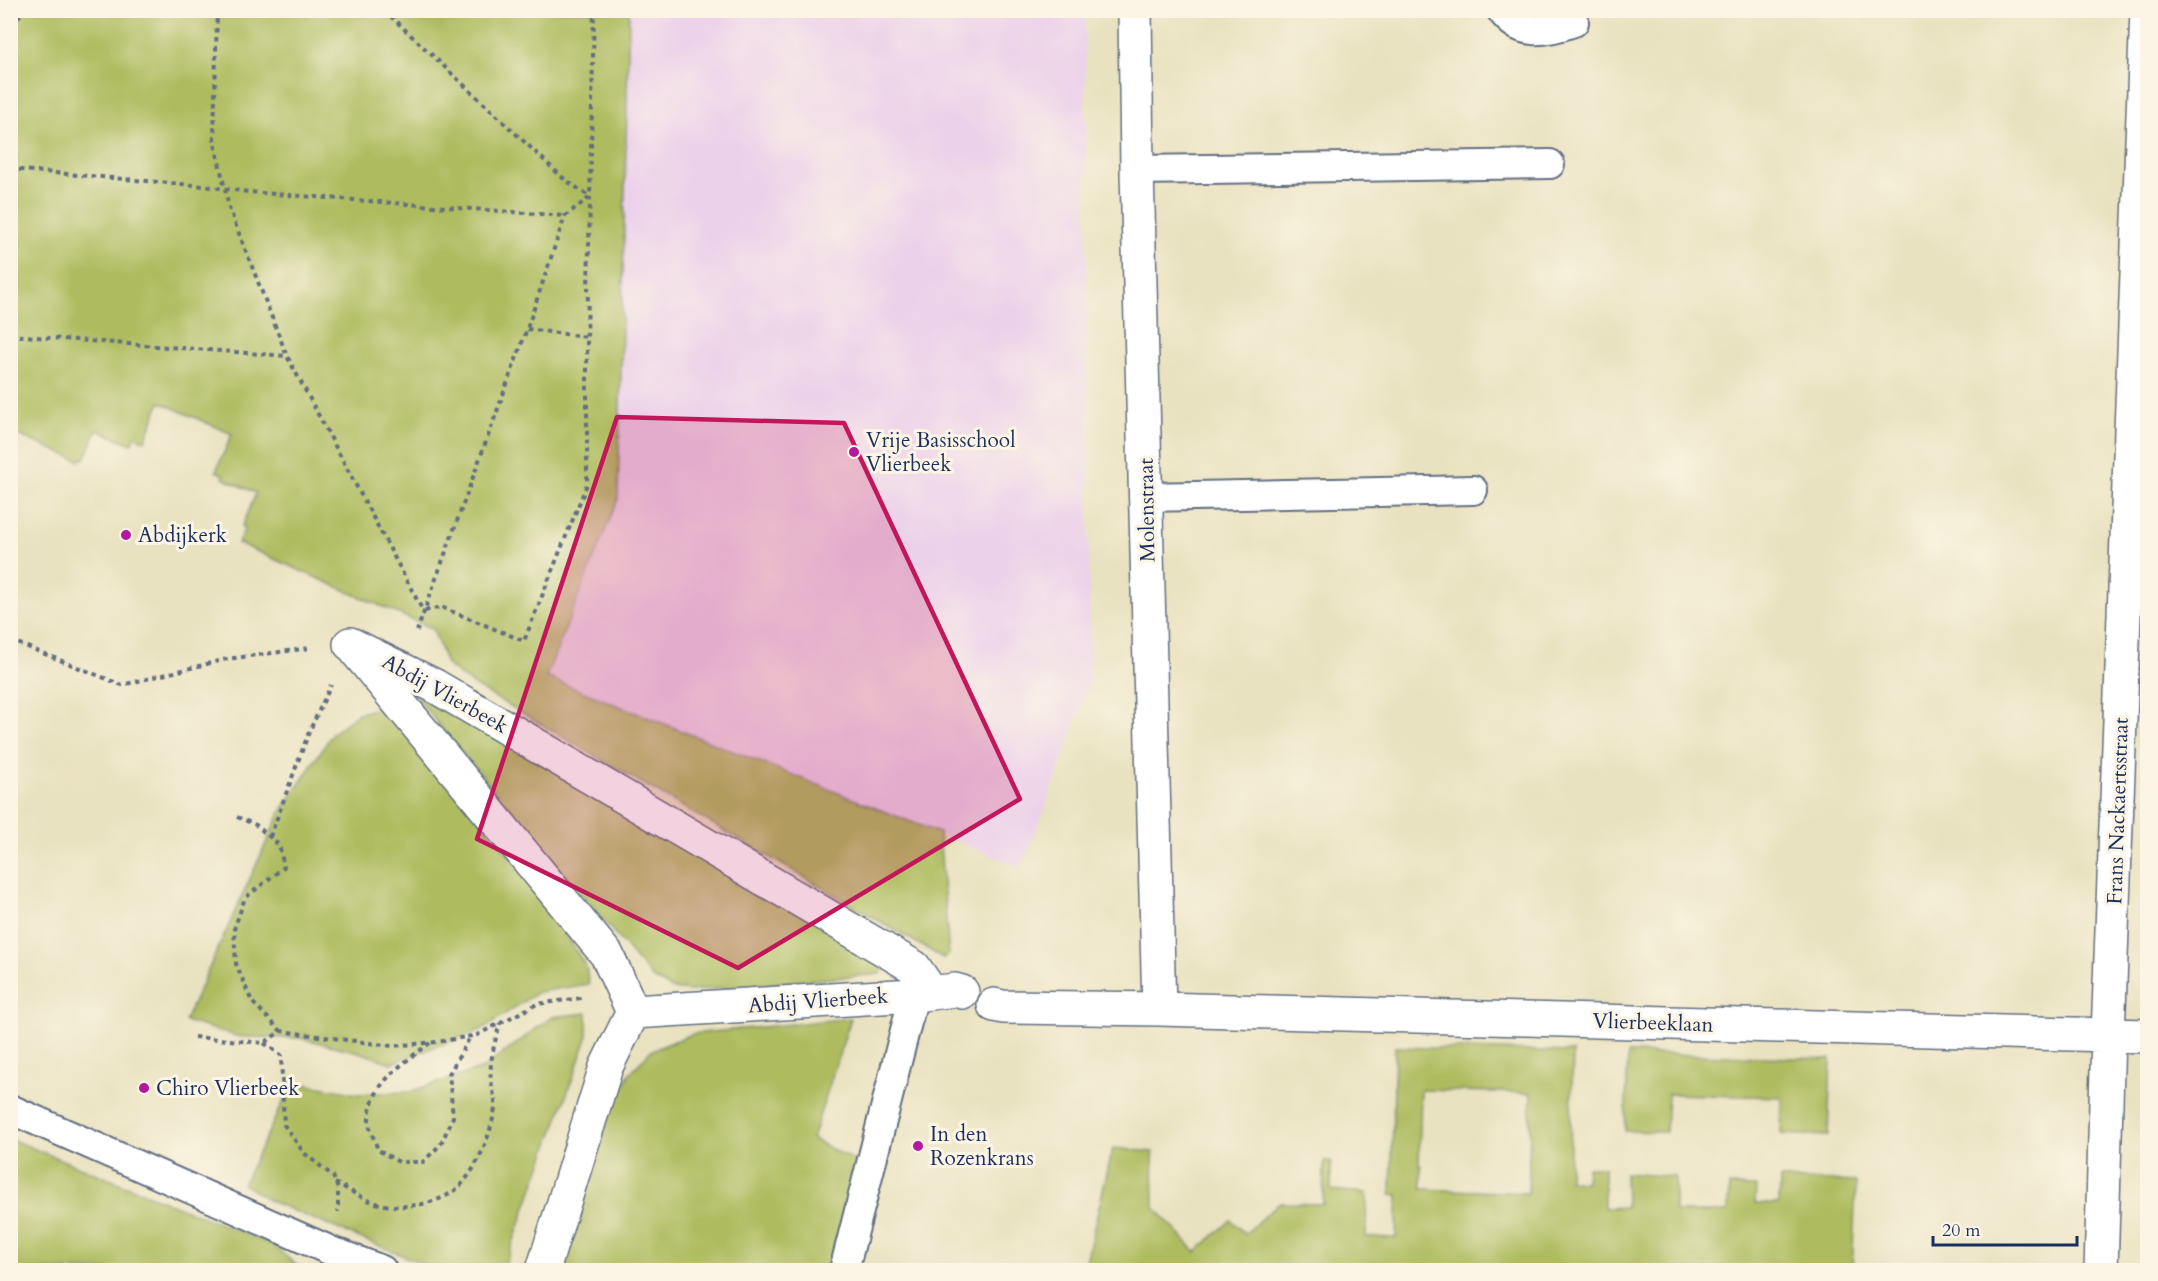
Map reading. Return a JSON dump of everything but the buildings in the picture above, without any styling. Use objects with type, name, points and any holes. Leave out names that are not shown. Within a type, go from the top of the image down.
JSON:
[{"type":"street","name":"Molenstraat","points":[[1135,10],[1137,170],[1159,1009]]},
{"type":"street","name":"Frans Nackaertsstraat","points":[[2101,1270],[2108,1036],[2144,249],[2147,10]]},
{"type":"street","name":"Abdij Vlierbeek","points":[[350,644],[435,686],[914,967],[936,993]]},
{"type":"street","name":"Abdij Vlierbeek","points":[[350,644],[607,955],[633,1012],[936,993]]},
{"type":"street","points":[[994,1005],[1159,1009]]},
{"type":"street","name":"Vlierbeeklaan","points":[[1159,1009],[2148,1036]]},
{"type":"street","points":[[543,1270],[606,1067],[633,1012]]},
{"type":"lane","points":[[1501,10],[1511,24],[1528,30],[1543,31],[1574,22]]},
{"type":"lane","points":[[1137,170],[1550,164]]},
{"type":"lane","points":[[1146,497],[1473,490]]},
{"type":"lane","points":[[844,1270],[936,993]]},
{"type":"lane","points":[[10,1109],[347,1262],[382,1270]]},
{"type":"path","points":[[10,23],[27,10]]},
{"type":"path","points":[[217,10],[214,139],[229,208],[287,356],[424,612]]},
{"type":"path","points":[[384,10],[563,178],[590,197]]},
{"type":"path","points":[[424,612],[441,607],[524,641],[586,484],[594,10]]},
{"type":"path","points":[[10,169],[249,192],[565,216]]},
{"type":"path","points":[[424,612],[565,216],[590,197]]},
{"type":"path","points":[[526,329],[587,337]]},
{"type":"path","points":[[10,335],[287,356]]},
{"type":"path","points":[[10,640],[122,685],[227,659],[350,644]]},
{"type":"path","points":[[269,837],[309,732],[350,644]]},
{"type":"path","points":[[237,817],[256,825],[279,845],[284,867],[245,898],[234,929],[236,964],[252,1002],[281,1031],[392,1046],[431,1043],[471,1036],[537,1004],[587,997],[633,1012]]},
{"type":"path","points":[[335,1183],[377,1204],[410,1207],[436,1199],[458,1187],[478,1159],[488,1137],[495,1106],[491,1081],[491,1060],[500,1023]]},
{"type":"path","points":[[264,1043],[281,1031]]},
{"type":"path","points":[[431,1043],[392,1072],[374,1097],[369,1119],[378,1150],[399,1162],[423,1162],[441,1144],[453,1117],[449,1074],[471,1036]]},
{"type":"path","points":[[194,1037],[264,1043],[281,1055],[284,1125],[304,1153],[333,1176],[338,1189],[347,1262]]},
{"type":"highlighted area","points":[[617,417],[844,423],[1020,799],[738,968],[477,839]]},
{"type":"shaded area","name":"Vrije Basisschool Vlierbeek","points":[[629,11],[1085,11],[1090,679],[1047,804],[1021,867],[546,677],[618,499]]},
{"type":"green space","points":[[11,10],[629,11],[618,499],[546,677],[939,833],[949,954],[943,958],[470,683],[446,664],[433,629],[238,543],[256,493],[223,478],[224,475],[216,471],[232,434],[160,402],[145,441],[135,436],[132,444],[97,430],[85,459],[81,458],[80,461],[11,432]]},
{"type":"green space","points":[[414,695],[639,815],[887,963],[880,974],[690,991],[672,989],[652,978]]},
{"type":"green space","points":[[387,705],[543,897],[586,967],[589,984],[538,992],[481,1030],[391,1063],[359,1052],[300,1038],[240,1037],[185,1021],[280,813],[333,733],[357,714]]},
{"type":"green space","points":[[587,1013],[587,1038],[505,1265],[497,1270],[438,1270],[272,1202],[243,1184],[293,1082],[358,1094],[409,1092],[484,1068],[552,1017]]},
{"type":"green space","points":[[851,1018],[812,1139],[861,1164],[834,1270],[561,1270],[610,1109],[630,1073],[651,1051],[692,1034]]},
{"type":"green space","points":[[1395,1047],[1573,1052],[1569,1181],[1586,1182],[1587,1167],[1604,1167],[1604,1208],[1626,1207],[1625,1173],[1675,1177],[1675,1212],[1728,1212],[1729,1186],[1756,1187],[1755,1204],[1779,1204],[1780,1179],[1856,1182],[1852,1270],[1084,1270],[1113,1148],[1153,1152],[1154,1207],[1196,1252],[1231,1220],[1245,1234],[1279,1203],[1323,1204],[1324,1161],[1331,1161],[1331,1190],[1367,1193],[1366,1237],[1396,1238],[1398,1195],[1391,1194]],"holes":[[[1421,1090],[1531,1093],[1528,1193],[1422,1189],[1421,1166],[1419,1166]]]},
{"type":"green space","points":[[1628,1053],[1831,1059],[1828,1136],[1781,1134],[1782,1097],[1668,1094],[1666,1132],[1625,1131]]},
{"type":"green space","points":[[10,1139],[273,1245],[302,1270],[11,1270]]},
{"type":"place","name":"Vrije Basisschool Vlierbeek","points":[[854,452]]},
{"type":"place","name":"Abdijkerk","points":[[126,535]]},
{"type":"place","name":"Chiro Vlierbeek","points":[[144,1088]]},
{"type":"place","name":"In den Rozenkrans","points":[[918,1146]]}]
